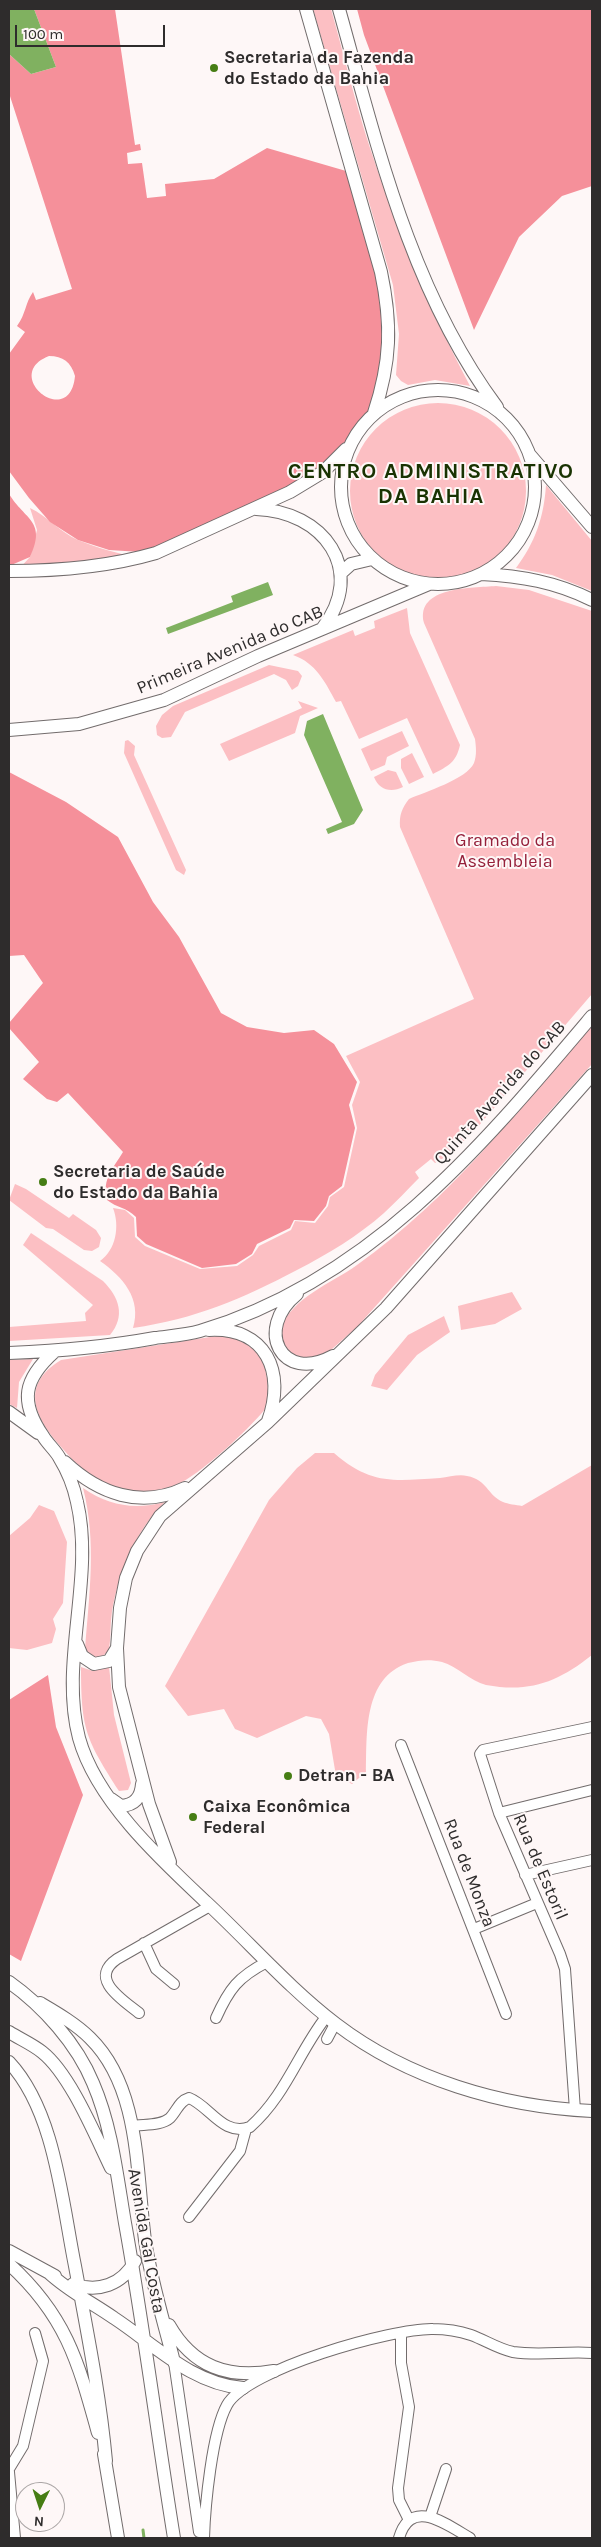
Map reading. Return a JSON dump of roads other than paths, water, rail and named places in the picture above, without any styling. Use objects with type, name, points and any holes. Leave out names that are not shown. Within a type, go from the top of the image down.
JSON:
[{"type":"main road","points":[[306,9],[379,263],[388,303],[388,359],[384,384],[374,413]]},
{"type":"main road","points":[[339,9],[375,137],[422,270],[459,351],[475,378],[518,433],[529,454],[592,527]]},
{"type":"main road","points":[[9,571],[83,567],[138,558],[192,538],[290,492],[324,472],[349,446],[360,428],[374,413],[394,400],[408,395],[439,390],[462,393],[483,401],[503,415]]},
{"type":"main road","points":[[349,446],[340,475],[342,506],[353,536],[372,559],[399,576],[429,584],[460,582],[481,574],[504,558],[522,536],[533,510],[534,500],[535,482],[529,454]]},
{"type":"main road","points":[[254,509],[284,513],[316,528],[329,541],[337,556],[341,573],[337,604],[320,631]]},
{"type":"main road","points":[[341,573],[351,564],[372,559]]},
{"type":"main road","points":[[481,574],[519,576],[542,581],[558,585],[592,600]]},
{"type":"main road","name":"Primeira Avenida do CAB","points":[[9,730],[80,724],[164,700],[258,656],[429,584]]},
{"type":"main road","name":"Quinta Avenida do CAB","points":[[9,1353],[54,1352],[103,1347],[199,1331],[281,1298],[310,1283],[356,1254],[443,1182],[491,1134],[592,1016]]},
{"type":"main road","points":[[174,1870],[164,1850],[142,1779],[119,1687],[117,1648],[122,1593],[131,1564],[160,1516],[194,1484],[268,1422],[345,1350],[412,1280],[592,1075]]},
{"type":"main road","points":[[310,1283],[291,1299],[280,1314],[276,1323],[276,1344],[289,1360],[309,1365],[320,1363],[345,1350]]},
{"type":"main road","points":[[199,1331],[234,1332],[258,1344],[268,1356],[274,1372],[276,1385],[274,1404],[268,1422]]},
{"type":"main road","points":[[54,1352],[37,1367],[30,1380],[28,1393],[30,1413],[42,1436],[59,1457],[76,1473],[96,1486],[128,1497],[151,1499],[164,1497],[194,1484]]},
{"type":"main road","points":[[9,1412],[42,1436]]},
{"type":"main road","points":[[59,1457],[77,1502],[82,1531],[74,1704],[78,1735],[107,1795],[138,1833],[267,1962],[331,2020],[386,2056],[453,2084],[512,2102],[592,2111]]},
{"type":"main road","points":[[76,1641],[82,1656],[94,1664],[109,1661],[117,1648]]},
{"type":"main road","points":[[107,1795],[115,1804],[121,1806],[133,1803],[141,1793],[142,1779]]},
{"type":"main road","name":"Avenida Gal Costa","points":[[9,1982],[21,1991],[66,2038],[93,2081],[103,2108],[133,2265],[174,2538]]},
{"type":"main road","points":[[21,1991],[58,2014],[90,2038],[117,2077],[124,2092],[132,2126],[145,2242],[174,2362]]},
{"type":"main road","points":[[9,2032],[42,2052],[55,2065],[94,2131],[118,2184]]},
{"type":"main road","points":[[9,2062],[31,2094],[44,2122],[56,2167],[101,2407],[106,2461],[118,2538]]},
{"type":"main road","points":[[80,2292],[105,2287],[125,2275],[133,2265],[145,2242]]},
{"type":"main road","points":[[9,2251],[80,2292],[145,2338],[174,2362],[211,2382],[243,2388]]},
{"type":"main road","points":[[9,2264],[36,2290],[68,2338],[84,2379],[106,2461]]},
{"type":"main road","points":[[160,2306],[175,2335],[197,2358],[224,2372],[239,2374],[274,2370]]},
{"type":"street","name":"Rua de Estoril","points":[[575,2110],[564,1969],[560,1954],[525,1875],[480,1757],[483,1750],[592,1727]]},
{"type":"street","name":"Rua de Monza","points":[[401,1745],[506,2014]]},
{"type":"street","points":[[500,1813],[592,1790]]},
{"type":"street","points":[[525,1875],[592,1860]]},
{"type":"street","points":[[474,1929],[537,1903]]},
{"type":"street","points":[[139,2013],[109,1986],[105,1973],[110,1964],[210,1906]]},
{"type":"street","points":[[144,1943],[156,1969],[174,1984]]},
{"type":"street","points":[[216,2018],[224,2000],[238,1980],[267,1962]]},
{"type":"street","points":[[327,2039],[331,2020]]},
{"type":"street","points":[[189,2217],[240,2152],[246,2129],[256,2122],[284,2088],[312,2037],[331,2020]]},
{"type":"street","points":[[132,2126],[157,2124],[170,2118],[176,2108],[189,2098],[225,2125],[246,2129]]},
{"type":"street","points":[[202,2538],[211,2469],[228,2402],[243,2388],[274,2370],[345,2347],[401,2333],[434,2329],[470,2335],[510,2351],[530,2354],[592,2353]]},
{"type":"street","points":[[15,2538],[9,2471],[23,2446],[43,2361],[35,2333]]},
{"type":"street","points":[[401,2333],[401,2363],[409,2407],[398,2488],[402,2508],[409,2520]]},
{"type":"street","points":[[174,2362],[202,2538]]},
{"type":"street","points":[[430,2517],[446,2469]]},
{"type":"street","points":[[398,2538],[402,2528],[409,2520],[418,2516],[430,2517],[470,2538]]},
{"type":"waterway","points":[[143,2530],[144,2538]]},
{"type":"place","name":"Secretaria da Fazenda do Estado da Bahia","points":[[214,68]]},
{"type":"place","name":"Secretaria de Saúde do Estado da Bahia","points":[[43,1182]]},
{"type":"place","name":"Detran - BA","points":[[288,1776]]},
{"type":"place","name":"Caixa Econômica Federal","points":[[193,1817]]},
{"type":"district","name":"CENTRO ADMINISTRATIVO DA BAHIA","points":[[431,485]]},
{"type":"park label","name":"Gramado da Assembleia","points":[[505,851]]}]
